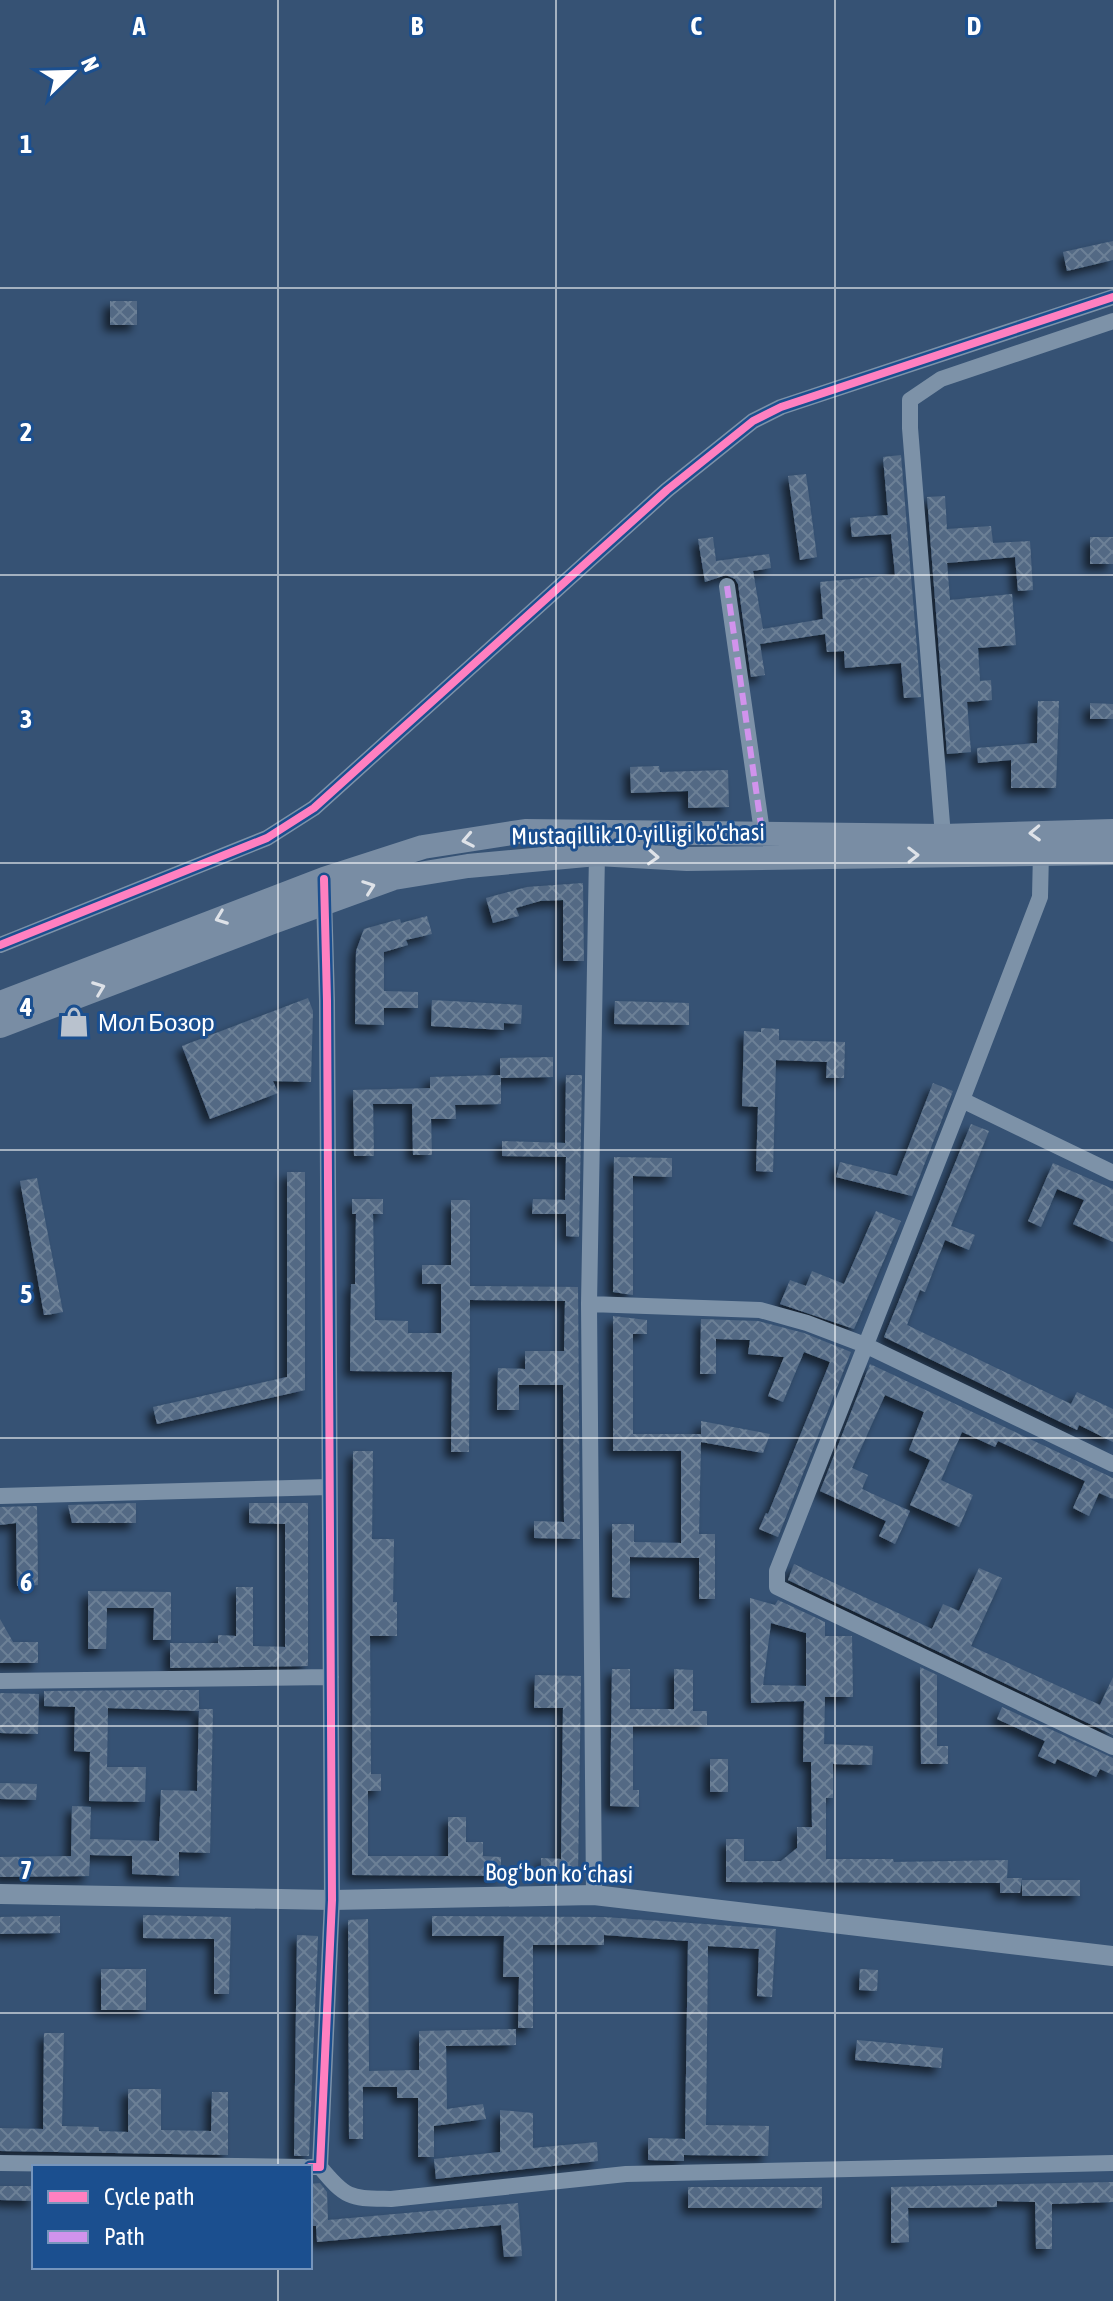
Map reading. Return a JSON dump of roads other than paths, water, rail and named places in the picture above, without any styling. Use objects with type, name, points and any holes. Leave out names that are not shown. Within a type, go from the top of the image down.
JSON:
[{"type":"main road","name":"Mustaqillik 10-yilligi ko'chasi","points":[[0,1003],[324,879],[423,847],[525,831],[943,836],[1113,831]]},
{"type":"main road","name":"Mustaqillik 10-yilligi ko'chasi","points":[[0,1026],[394,878],[468,866],[597,854],[687,859],[1113,853]]},
{"type":"street","points":[[0,945],[267,838],[314,808],[667,490],[753,421],[781,407],[1113,297]]},
{"type":"street","points":[[943,836],[910,400],[941,379],[1113,321]]},
{"type":"street","points":[[727,586],[762,832]]},
{"type":"street","points":[[1041,852],[1040,897],[777,1571],[777,1587],[1113,1747]]},
{"type":"street","points":[[594,1895],[589,1304],[597,854]]},
{"type":"street","points":[[311,2165],[332,1900],[324,879]]},
{"type":"street","points":[[962,1100],[1113,1173]]},
{"type":"street","points":[[589,1304],[760,1310],[807,1323],[865,1345],[1113,1464]]},
{"type":"street","points":[[0,1496],[329,1487]]},
{"type":"street","points":[[0,1681],[331,1677]]},
{"type":"street","name":"Bogʻbon koʻchasi","points":[[0,1894],[332,1900],[594,1895],[1113,1956]]},
{"type":"street","points":[[0,2163],[156,2165]]},
{"type":"street","points":[[312,2168],[339,2191],[356,2198],[391,2199],[626,2174],[1113,2163]]},
{"type":"place","name":"Мол Бозор","points":[[74,1022]]}]
